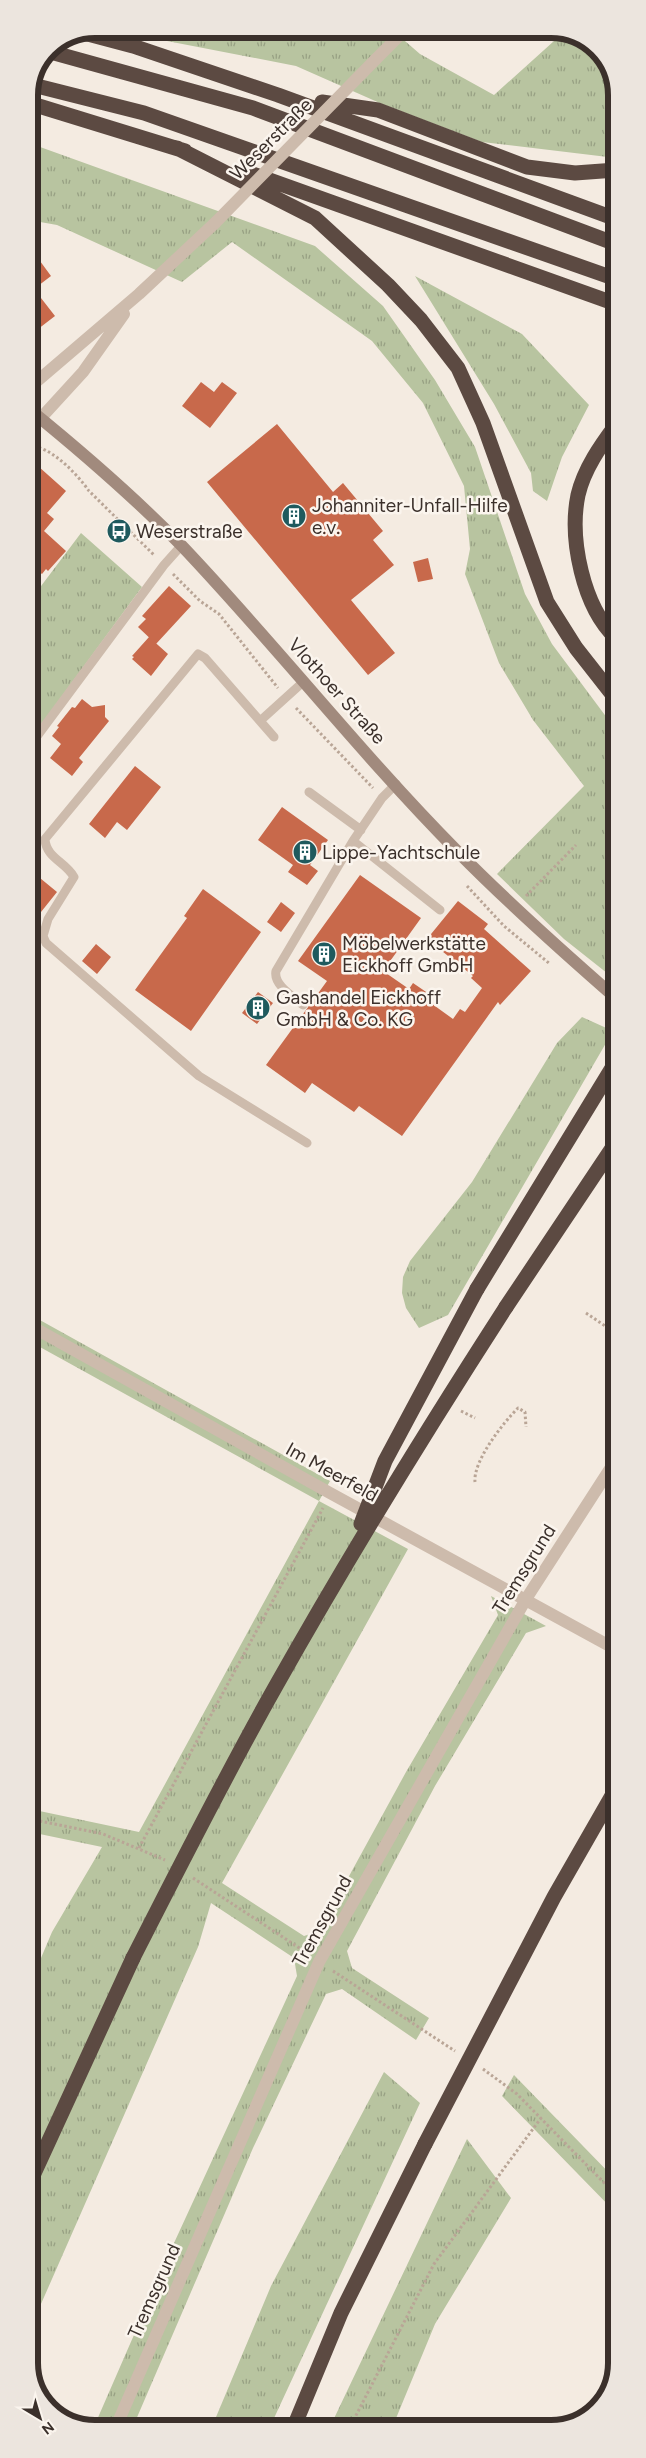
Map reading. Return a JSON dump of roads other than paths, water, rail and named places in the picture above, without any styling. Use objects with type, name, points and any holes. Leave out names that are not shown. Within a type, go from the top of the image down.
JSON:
[{"type":"highway","points":[[103,38],[133,46],[278,95],[608,216]]},
{"type":"highway","points":[[54,54],[253,108],[608,241]]},
{"type":"highway","points":[[39,86],[144,113],[608,276]]},
{"type":"highway","points":[[278,95],[378,110],[527,167],[575,174],[608,171]]},
{"type":"highway","points":[[38,106],[177,148],[608,301]]},
{"type":"highway","points":[[177,148],[315,218],[388,285],[421,320],[458,368],[483,423],[547,602],[576,648],[608,689]]},
{"type":"highway","points":[[608,436],[596,452],[578,495],[576,542],[584,583],[608,630]]},
{"type":"highway","points":[[347,1560],[386,1460],[477,1289],[608,1073]]},
{"type":"highway","points":[[38,2165],[133,1958],[217,1795],[347,1560],[425,1432],[608,1154]]},
{"type":"highway","points":[[297,2420],[341,2313],[425,2144],[554,1897],[608,1803]]},
{"type":"main road","name":"Vlothoer Straße","points":[[40,419],[105,472],[182,546],[302,683],[456,850],[608,992]]},
{"type":"street","name":"Weserstraße","points":[[38,380],[139,294],[215,223],[396,38]]},
{"type":"street","name":"Weserstraße","points":[[40,419],[83,372],[139,294]]},
{"type":"street","name":"Im Meerfeld","points":[[38,1330],[330,1494],[608,1645]]},
{"type":"street","name":"Tremsgrund","points":[[118,2420],[319,1962],[526,1599],[608,1472]]},
{"type":"lane","points":[[38,735],[164,565],[182,546]]},
{"type":"lane","points":[[274,737],[205,658],[198,654],[45,839],[49,853],[71,872],[74,878],[48,919],[43,936],[46,943],[199,1076],[308,1143]]},
{"type":"lane","points":[[260,721],[302,683]]},
{"type":"lane","points":[[303,1005],[278,982],[275,976],[276,971],[353,841],[382,798],[396,784]]},
{"type":"lane","points":[[309,792],[361,830]]},
{"type":"lane","points":[[353,841],[440,910]]},
{"type":"place","name":"Johanniter-Unfall-Hilfe e.v.","points":[[294,516]]},
{"type":"place","name":"Weserstraße","points":[[119,531]]},
{"type":"place","name":"Lippe-Yachtschule","points":[[305,852]]},
{"type":"place","name":"Möbelwerkstätte Eickhoff GmbH","points":[[324,954]]},
{"type":"place","name":"Gashandel Eickhoff GmbH & Co. KG","points":[[258,1008]]}]
